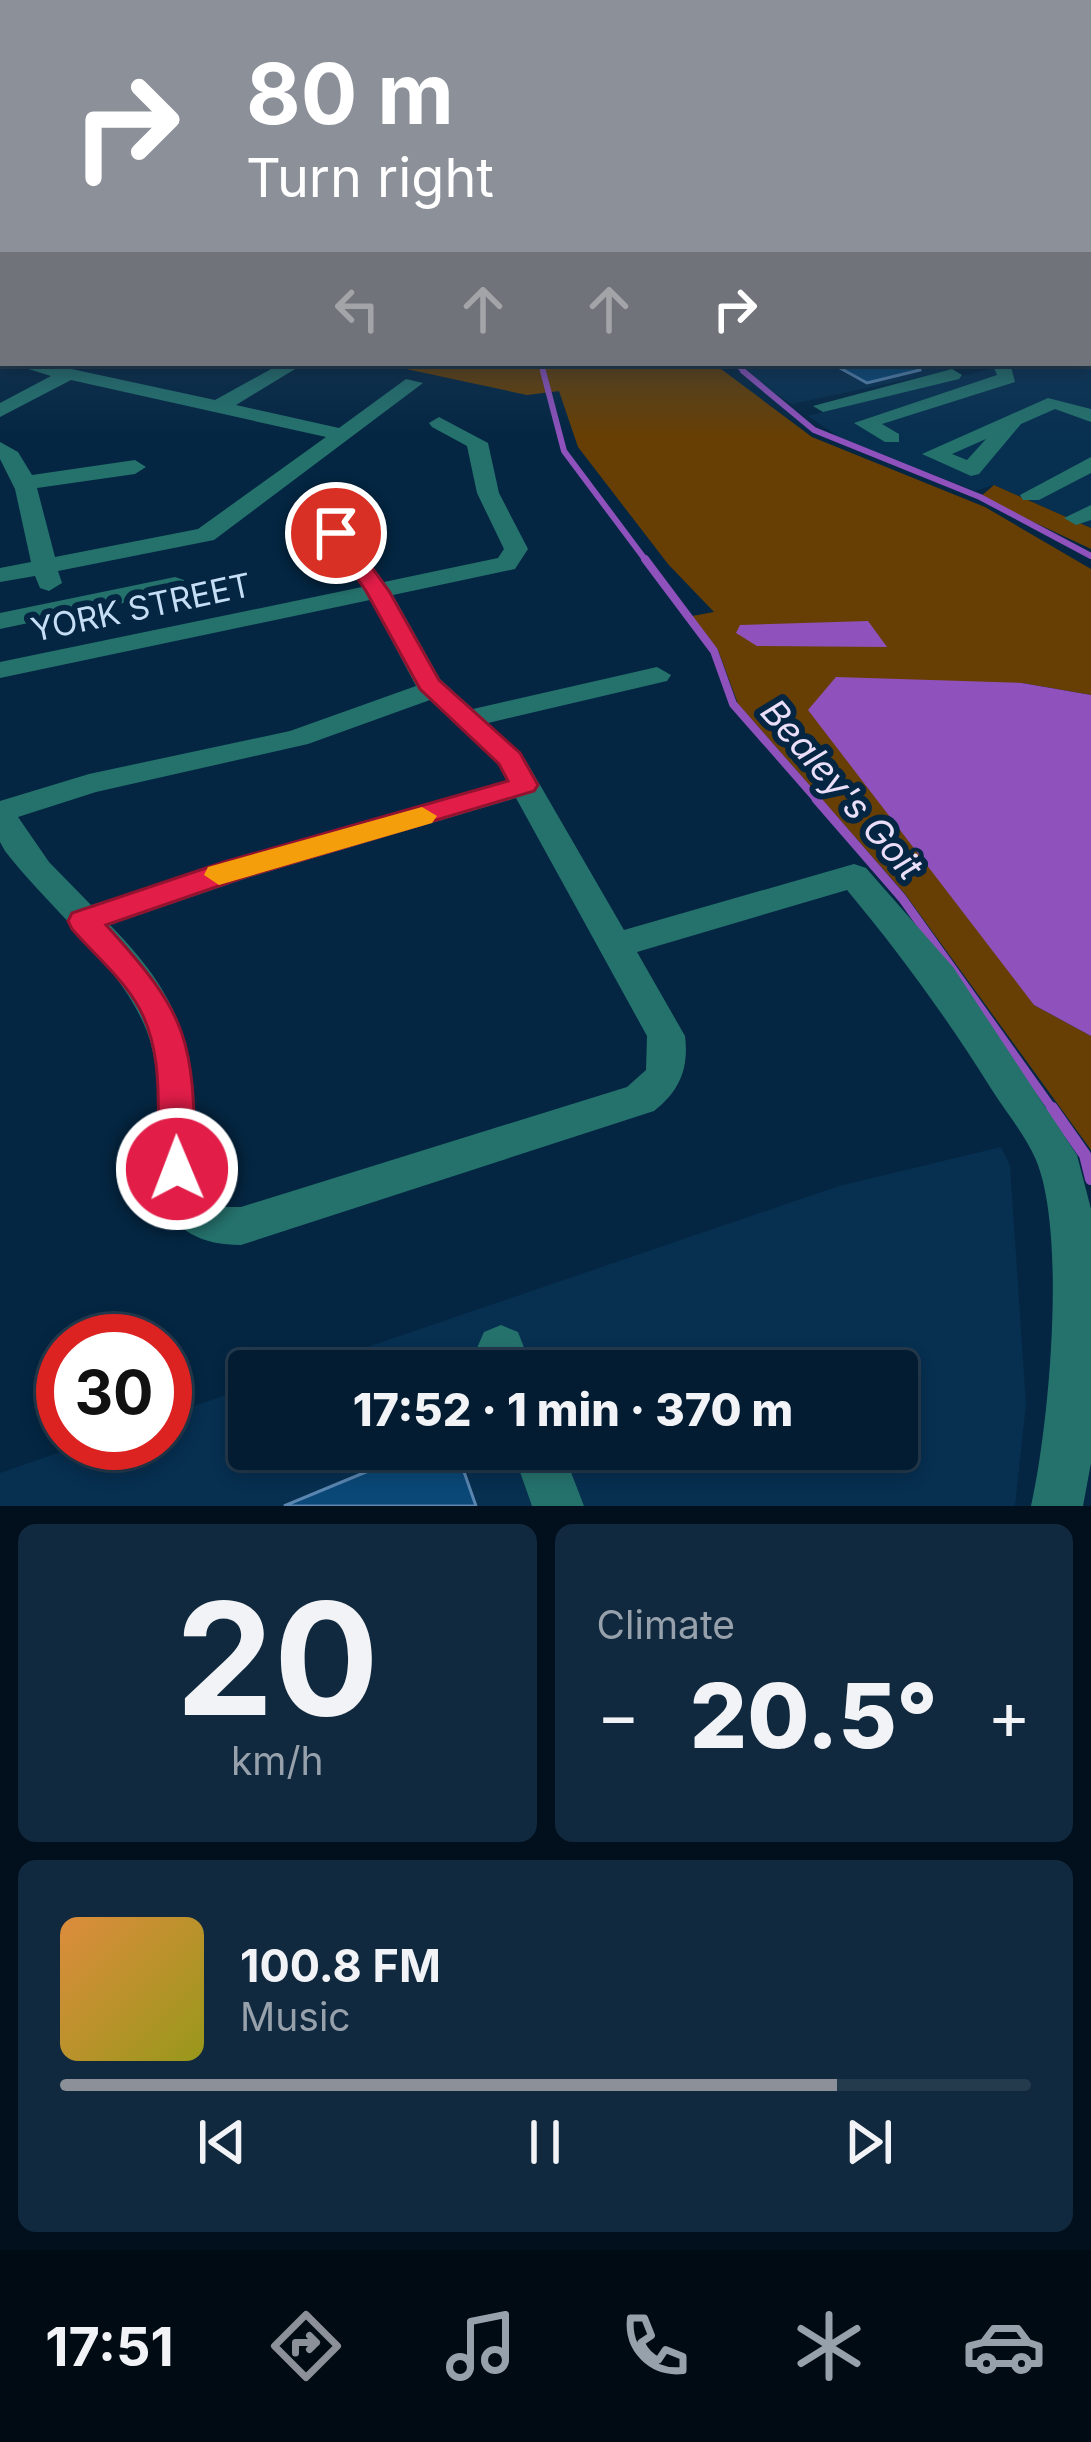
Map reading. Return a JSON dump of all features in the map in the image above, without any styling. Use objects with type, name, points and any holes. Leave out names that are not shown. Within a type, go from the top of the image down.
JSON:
[{"type":"street","points":[[108,383],[140,366]]},
{"type":"street","points":[[218,407],[291,366]]},
{"type":"street","points":[[892,437],[864,423],[1002,368]]},
{"type":"street","points":[[823,406],[1002,368],[1034,390]]},
{"type":"street","points":[[0,411],[65,370],[340,434]]},
{"type":"street","points":[[0,575],[46,575],[206,535],[413,383]]},
{"type":"street","points":[[1013,421],[1055,402],[1091,416]]},
{"type":"street","name":"YORK STREET","points":[[0,670],[506,564],[516,549],[488,493],[477,443],[439,423]]},
{"type":"street","points":[[0,448],[13,456],[24,483],[46,575]]},
{"type":"street","points":[[1031,494],[1089,451]]},
{"type":"street","points":[[24,483],[135,467]]},
{"type":"street","points":[[339,515],[336,533],[378,591],[435,689],[510,759],[666,1036],[670,1061],[663,1083],[640,1100],[241,1226],[210,1226],[179,1195],[175,1069],[167,1032],[149,994],[83,921],[0,813],[70,789],[298,738],[435,689]]},
{"type":"street","points":[[0,621],[175,585]]},
{"type":"street","points":[[470,718],[657,675]]},
{"type":"street","points":[[83,921],[235,870],[524,785]]},
{"type":"street","points":[[615,945],[854,876],[940,977],[1056,1155],[1071,1215],[1071,1438],[1057,1506]]},
{"type":"street","points":[[545,1470],[558,1506]]},
{"type":"shaded area","points":[[392,366],[717,366],[812,437],[985,507],[1091,569],[1091,695],[1022,683],[1034,1005],[1091,1036],[1091,1150],[905,894],[738,704],[718,650],[692,616],[714,612],[668,564],[578,447],[559,391],[527,395]]},
{"type":"shaded area","points":[[733,366],[966,367],[792,404]]},
{"type":"shaded area","points":[[1000,366],[1091,366],[1091,528],[994,485],[975,491],[843,440],[808,416]]},
{"type":"shaded area","points":[[994,485],[1091,528],[1091,549],[980,497]]},
{"type":"shaded area","points":[[868,621],[887,647],[757,646],[736,633],[740,625]]},
{"type":"shaded area","points":[[836,677],[1022,683],[1091,695],[1091,1036],[1034,1005],[808,710]]},
{"type":"shaded area","points":[[1001,1147],[1010,1165],[1026,1404],[1015,1506],[0,1506],[0,1473],[36,1460],[36,1470],[192,1470],[192,1407],[228,1394],[228,1470],[918,1470],[918,1350],[359,1350],[839,1186]]},
{"type":"building","points":[[836,366],[920,366],[920,370],[867,383]]},
{"type":"building","points":[[371,1470],[463,1470],[476,1506],[284,1506]]},
{"type":"waterway","name":"Bealey's Goit","points":[[542,366],[544,374]]},
{"type":"waterway","points":[[738,366],[747,374]]},
{"type":"waterway","name":"Bealey's Goit","points":[[543,371],[564,451],[647,562]]},
{"type":"waterway","points":[[743,371],[814,430],[980,497],[1091,556]]},
{"type":"waterway","name":"Bealey's Goit","points":[[645,559],[714,651],[733,704],[819,802]]},
{"type":"waterway","name":"Bealey's Goit","points":[[816,799],[902,898],[1054,1111]]},
{"type":"waterway","name":"Bealey's Goit","points":[[1052,1108],[1085,1155],[1091,1179]]},
{"type":"slow traffic","points":[[219,875],[422,816]]},
{"type":"route","points":[[177,1169],[175,1069],[167,1032],[149,994],[83,921],[235,870],[524,785],[510,759],[429,684],[378,591],[336,533]]}]
